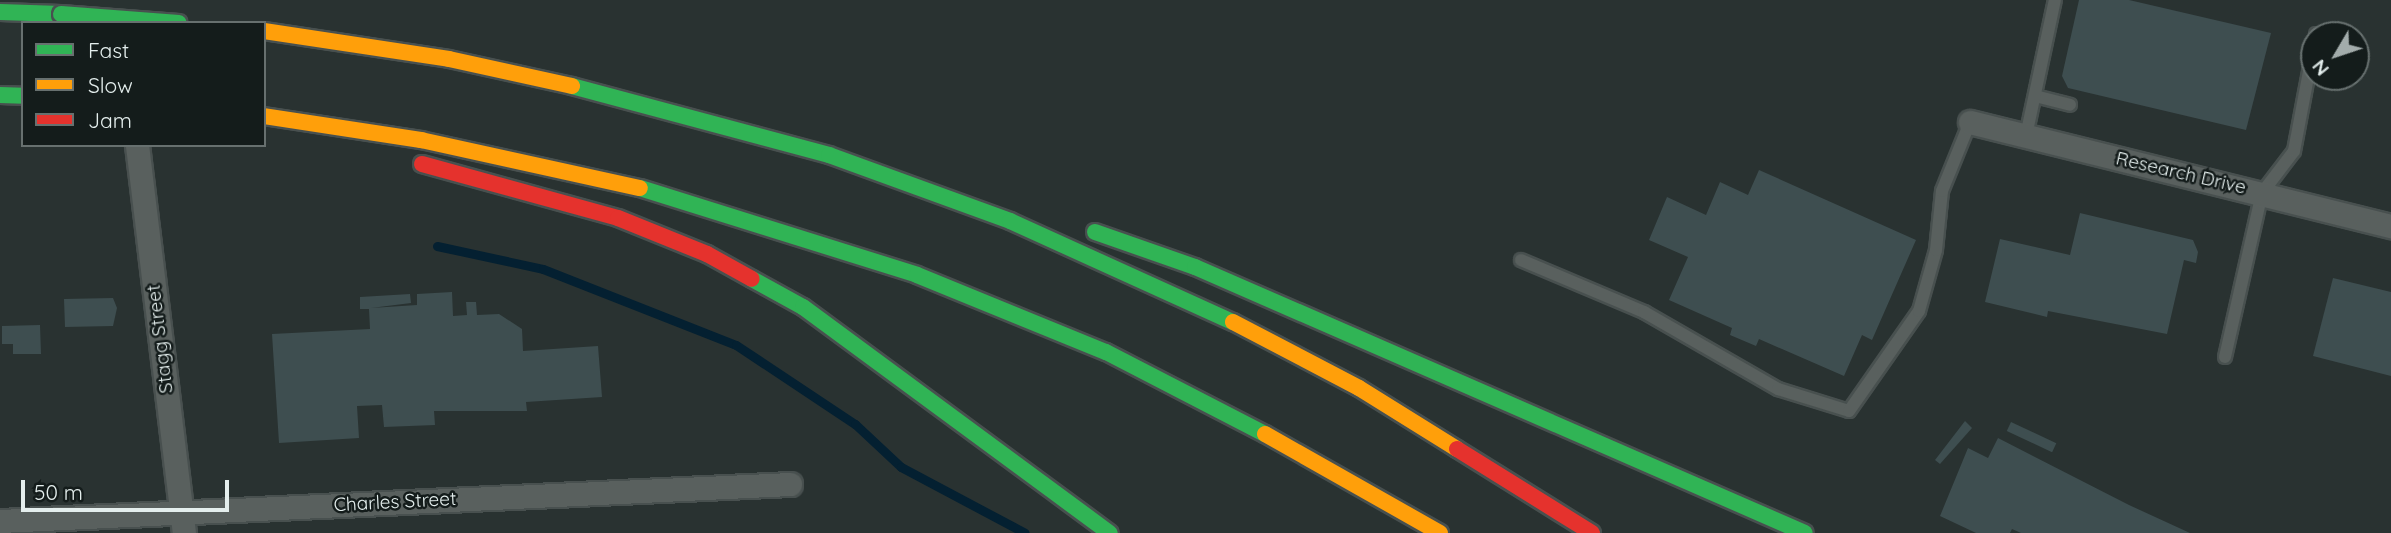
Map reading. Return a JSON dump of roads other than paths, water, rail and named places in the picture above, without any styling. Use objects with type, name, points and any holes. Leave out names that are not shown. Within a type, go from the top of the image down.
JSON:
[{"type":"highway","points":[[0,12],[154,21]]},
{"type":"highway","points":[[266,32],[544,79],[829,155],[1040,216]]},
{"type":"highway","points":[[0,95],[21,96]]},
{"type":"highway","points":[[266,116],[421,140],[623,183],[917,275],[1106,352],[1202,398],[1440,533]]},
{"type":"highway","points":[[266,124],[366,149]]},
{"type":"highway","points":[[829,155],[1010,220],[1185,297],[1359,388],[1592,533]]},
{"type":"highway","points":[[404,159],[618,218],[707,254],[803,306],[1110,533]]},
{"type":"highway","points":[[1080,227],[1195,267],[1805,533]]},
{"type":"street","points":[[119,0],[122,21]]},
{"type":"street","name":"Research Drive","points":[[1970,122],[2391,226]]},
{"type":"street","name":"Stagg Street","points":[[137,147],[183,523]]},
{"type":"street","name":"Charles Street","points":[[0,521],[183,523],[790,484]]},
{"type":"lane","points":[[2026,136],[2055,0]]},
{"type":"lane","points":[[2225,357],[2262,193],[2294,151],[2305,91]]},
{"type":"lane","points":[[2035,96],[2070,104]]},
{"type":"lane","points":[[1521,260],[1644,312],[1778,389],[1849,411],[1919,311],[1936,250],[1942,191],[1970,122]]},
{"type":"waterway","points":[[437,246],[543,269],[736,345],[855,424],[901,467],[1025,533]]}]
